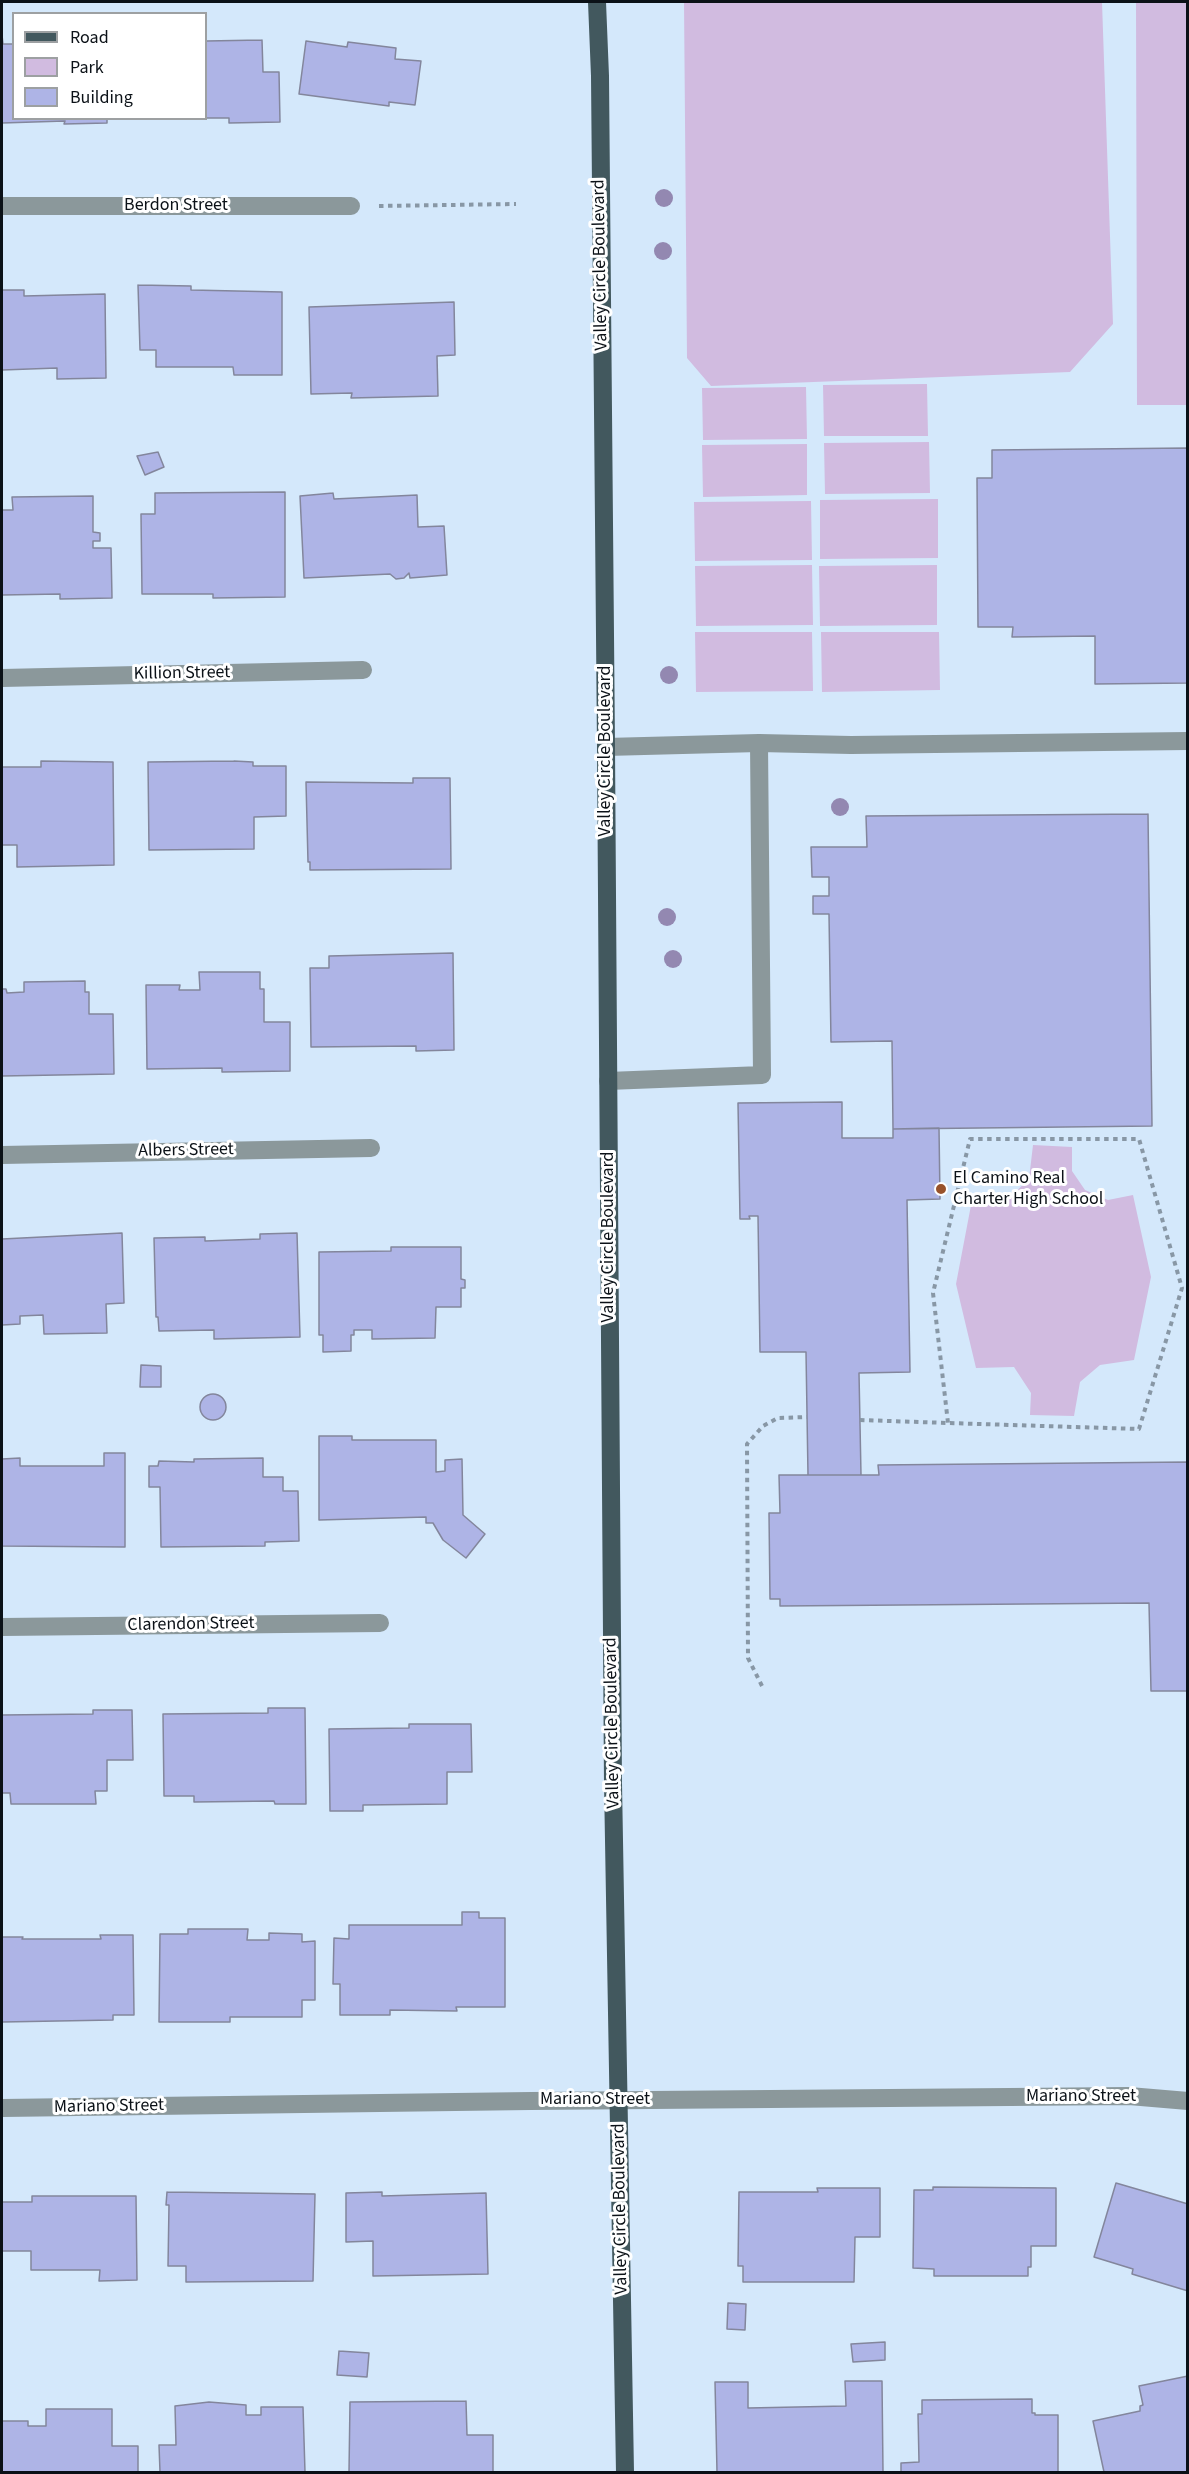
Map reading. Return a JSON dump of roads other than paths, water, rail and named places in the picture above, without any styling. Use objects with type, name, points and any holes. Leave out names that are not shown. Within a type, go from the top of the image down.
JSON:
[{"type":"main road","name":"Valley Circle Boulevard","points":[[597,2],[600,76],[613,1772],[625,2472]]},
{"type":"street","name":"Berdon Street","points":[[2,206],[351,206]]},
{"type":"street","name":"Killion Street","points":[[2,678],[363,670]]},
{"type":"street","points":[[606,747],[759,743],[852,745],[1188,741]]},
{"type":"street","points":[[608,1081],[762,1075],[759,743]]},
{"type":"street","name":"Albers Street","points":[[2,1155],[371,1148]]},
{"type":"street","name":"Clarendon Street","points":[[2,1627],[380,1623]]},
{"type":"street","name":"Mariano Street","points":[[2,2108],[1129,2096],[1188,2101]]},
{"type":"place","name":"El Camino Real Charter High School","points":[[941,1189]]}]
